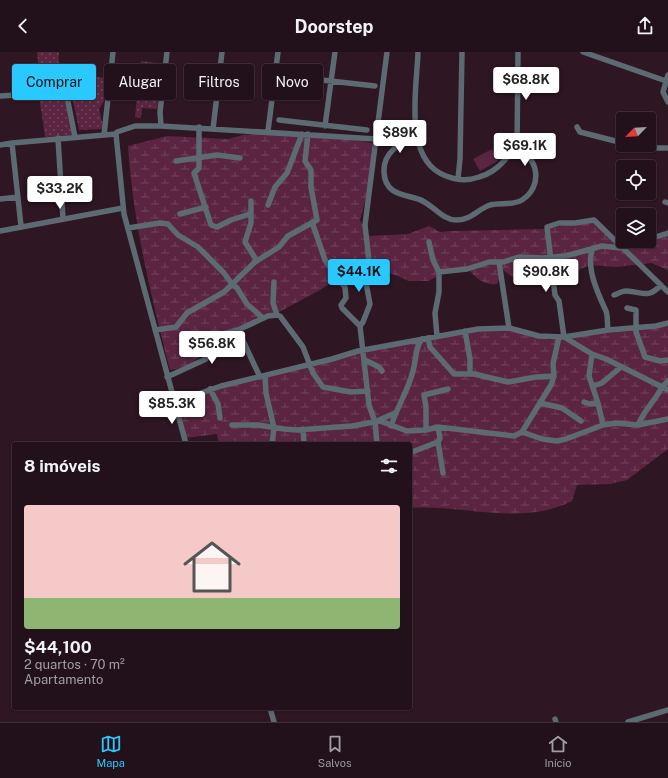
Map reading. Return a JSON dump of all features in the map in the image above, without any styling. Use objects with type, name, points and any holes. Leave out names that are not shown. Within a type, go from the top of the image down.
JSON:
[{"type":"street","points":[[104,135],[113,52]]},
{"type":"street","points":[[161,126],[160,112],[167,52]]},
{"type":"street","points":[[213,129],[222,52]]},
{"type":"street","points":[[268,131],[278,52]]},
{"type":"street","points":[[325,126],[336,52]]},
{"type":"street","points":[[360,326],[370,304],[366,284],[370,270],[365,225],[387,52]]},
{"type":"street","points":[[418,52],[415,116],[416,136],[426,162],[434,170],[443,175],[458,179],[467,180],[479,177],[491,172],[517,149]]},
{"type":"street","points":[[458,179],[460,159],[462,52]]},
{"type":"street","points":[[517,149],[518,52]]},
{"type":"street","points":[[583,52],[666,81]]},
{"type":"street","points":[[668,74],[663,95],[668,102]]},
{"type":"street","points":[[323,81],[375,86]]},
{"type":"street","points":[[0,96],[66,92],[75,137]]},
{"type":"street","points":[[279,120],[367,130]]},
{"type":"street","points":[[0,145],[58,138],[116,134],[117,132],[135,126],[199,127],[376,139]]},
{"type":"street","points":[[199,127],[199,168],[194,173],[206,207],[209,221],[215,228],[250,214]]},
{"type":"street","points":[[577,127],[580,132],[616,141]]},
{"type":"street","points":[[116,134],[123,208],[154,330],[185,442]]},
{"type":"street","points":[[268,205],[275,187],[287,173],[305,134]]},
{"type":"street","points":[[154,330],[176,327],[187,313],[216,297],[257,261],[279,247],[291,234],[317,220],[311,187],[311,170],[305,161],[305,134]]},
{"type":"street","points":[[416,136],[402,142],[388,155],[384,172],[386,181],[390,188],[397,194],[418,199],[428,204],[448,219],[465,220],[491,205],[513,204],[523,200],[536,182],[536,173],[528,155],[517,149]]},
{"type":"street","points":[[58,138],[63,219]]},
{"type":"street","points":[[12,143],[21,226]]},
{"type":"street","points":[[656,148],[668,148]]},
{"type":"street","points":[[176,161],[217,155],[240,158]]},
{"type":"street","points":[[0,199],[18,197]]},
{"type":"street","points":[[251,202],[250,223],[245,242],[257,261]]},
{"type":"street","points":[[180,214],[206,207]]},
{"type":"street","points":[[0,230],[123,208]]},
{"type":"street","points":[[376,421],[407,432],[438,427],[514,436],[522,432],[547,393],[554,376],[553,364],[562,337],[560,301],[555,295],[552,258],[547,227],[559,223],[594,220],[616,242]]},
{"type":"street","points":[[312,222],[325,260],[345,287],[346,298],[341,305],[342,308],[360,326],[364,349],[369,405],[376,421],[377,442]]},
{"type":"street","points":[[128,228],[160,223],[168,224],[178,235],[198,248],[224,273],[232,284],[238,288],[247,304],[263,318]]},
{"type":"street","points":[[656,237],[668,233]]},
{"type":"street","points":[[430,242],[432,260],[439,272],[439,292],[435,313],[437,336]]},
{"type":"street","points":[[439,272],[467,269],[489,262],[499,262],[519,257],[552,258],[566,256],[602,246],[616,247]]},
{"type":"street","points":[[593,248],[590,254],[593,279],[606,312],[608,330]]},
{"type":"street","points":[[622,248],[668,292]]},
{"type":"street","points":[[499,262],[509,328]]},
{"type":"street","points":[[274,282],[273,303],[277,315],[280,316],[303,347],[317,380],[325,389],[351,392],[368,391]]},
{"type":"street","points":[[614,295],[626,290],[644,294],[652,293],[661,285]]},
{"type":"street","points":[[627,308],[636,310],[635,326],[646,358],[660,361],[668,360]]},
{"type":"street","points":[[167,377],[206,359],[215,336],[238,330],[263,318],[277,315]]},
{"type":"street","points":[[175,402],[210,389],[364,349],[465,331],[509,328],[539,336],[562,337],[635,326],[655,326],[668,323]]},
{"type":"street","points":[[238,330],[252,362],[262,376],[274,428],[272,442]]},
{"type":"street","points":[[465,331],[470,359],[470,374]]},
{"type":"street","points":[[562,337],[592,354],[600,356],[665,389]]},
{"type":"street","points":[[425,338],[430,347],[454,374],[470,374],[508,382],[536,377],[554,376]]},
{"type":"street","points":[[391,426],[395,413],[410,380],[418,345],[425,338]]},
{"type":"street","points":[[592,354],[589,376],[604,425]]},
{"type":"street","points":[[365,360],[379,367],[382,371]]},
{"type":"street","points":[[593,386],[602,383],[621,367]]},
{"type":"street","points":[[638,425],[644,413],[665,389],[668,381]]},
{"type":"street","points":[[210,389],[218,404],[220,418]]},
{"type":"street","points":[[426,430],[426,407],[424,395],[448,389]]},
{"type":"street","points":[[584,402],[590,404],[598,403]]},
{"type":"street","points":[[540,403],[562,408],[581,421]]},
{"type":"street","points":[[232,425],[258,425],[274,428],[303,429],[352,426],[376,421],[395,413]]},
{"type":"street","points":[[522,432],[542,439],[557,441],[604,425],[616,423],[638,425],[668,419]]},
{"type":"street","points":[[438,427],[440,438],[438,442],[442,473]]},
{"type":"street","points":[[303,429],[304,442]]},
{"type":"street","points":[[412,452],[438,442]]},
{"type":"street","points":[[271,710],[274,722]]},
{"type":"street","points":[[628,722],[668,710]]},
{"type":"green space","points":[[37,52],[59,52],[59,64],[38,64]]},
{"type":"green space","points":[[141,61],[163,64],[141,64]]},
{"type":"green space","points":[[96,77],[104,78],[104,101],[99,109],[104,129],[79,130],[73,100],[96,100]]},
{"type":"green space","points":[[40,100],[65,100],[72,135],[45,137]]},
{"type":"green space","points":[[137,100],[158,100],[157,109],[142,108],[141,118],[135,117]]},
{"type":"green space","points":[[267,133],[341,138],[372,143],[370,182],[360,220],[368,236],[408,234],[429,226],[440,232],[543,229],[591,221],[616,245],[616,248],[619,250],[626,248],[656,248],[656,239],[668,235],[668,270],[651,263],[616,267],[590,265],[560,278],[522,279],[514,278],[503,270],[497,284],[489,284],[476,277],[470,271],[444,273],[428,281],[409,281],[383,270],[359,269],[348,272],[320,290],[253,326],[207,345],[205,350],[197,359],[187,365],[170,370],[156,315],[138,231],[130,174],[128,146],[167,136],[228,139],[243,135]]},
{"type":"green space","points":[[492,149],[498,161],[480,171],[473,159]]},
{"type":"green space","points":[[668,324],[668,449],[627,480],[610,484],[577,485],[572,501],[553,509],[512,514],[450,509],[412,508],[412,442],[219,442],[217,434],[186,438],[176,402],[296,368],[418,340],[413,371],[393,418],[391,431],[412,379],[423,340],[477,330],[509,329],[549,340]]}]
